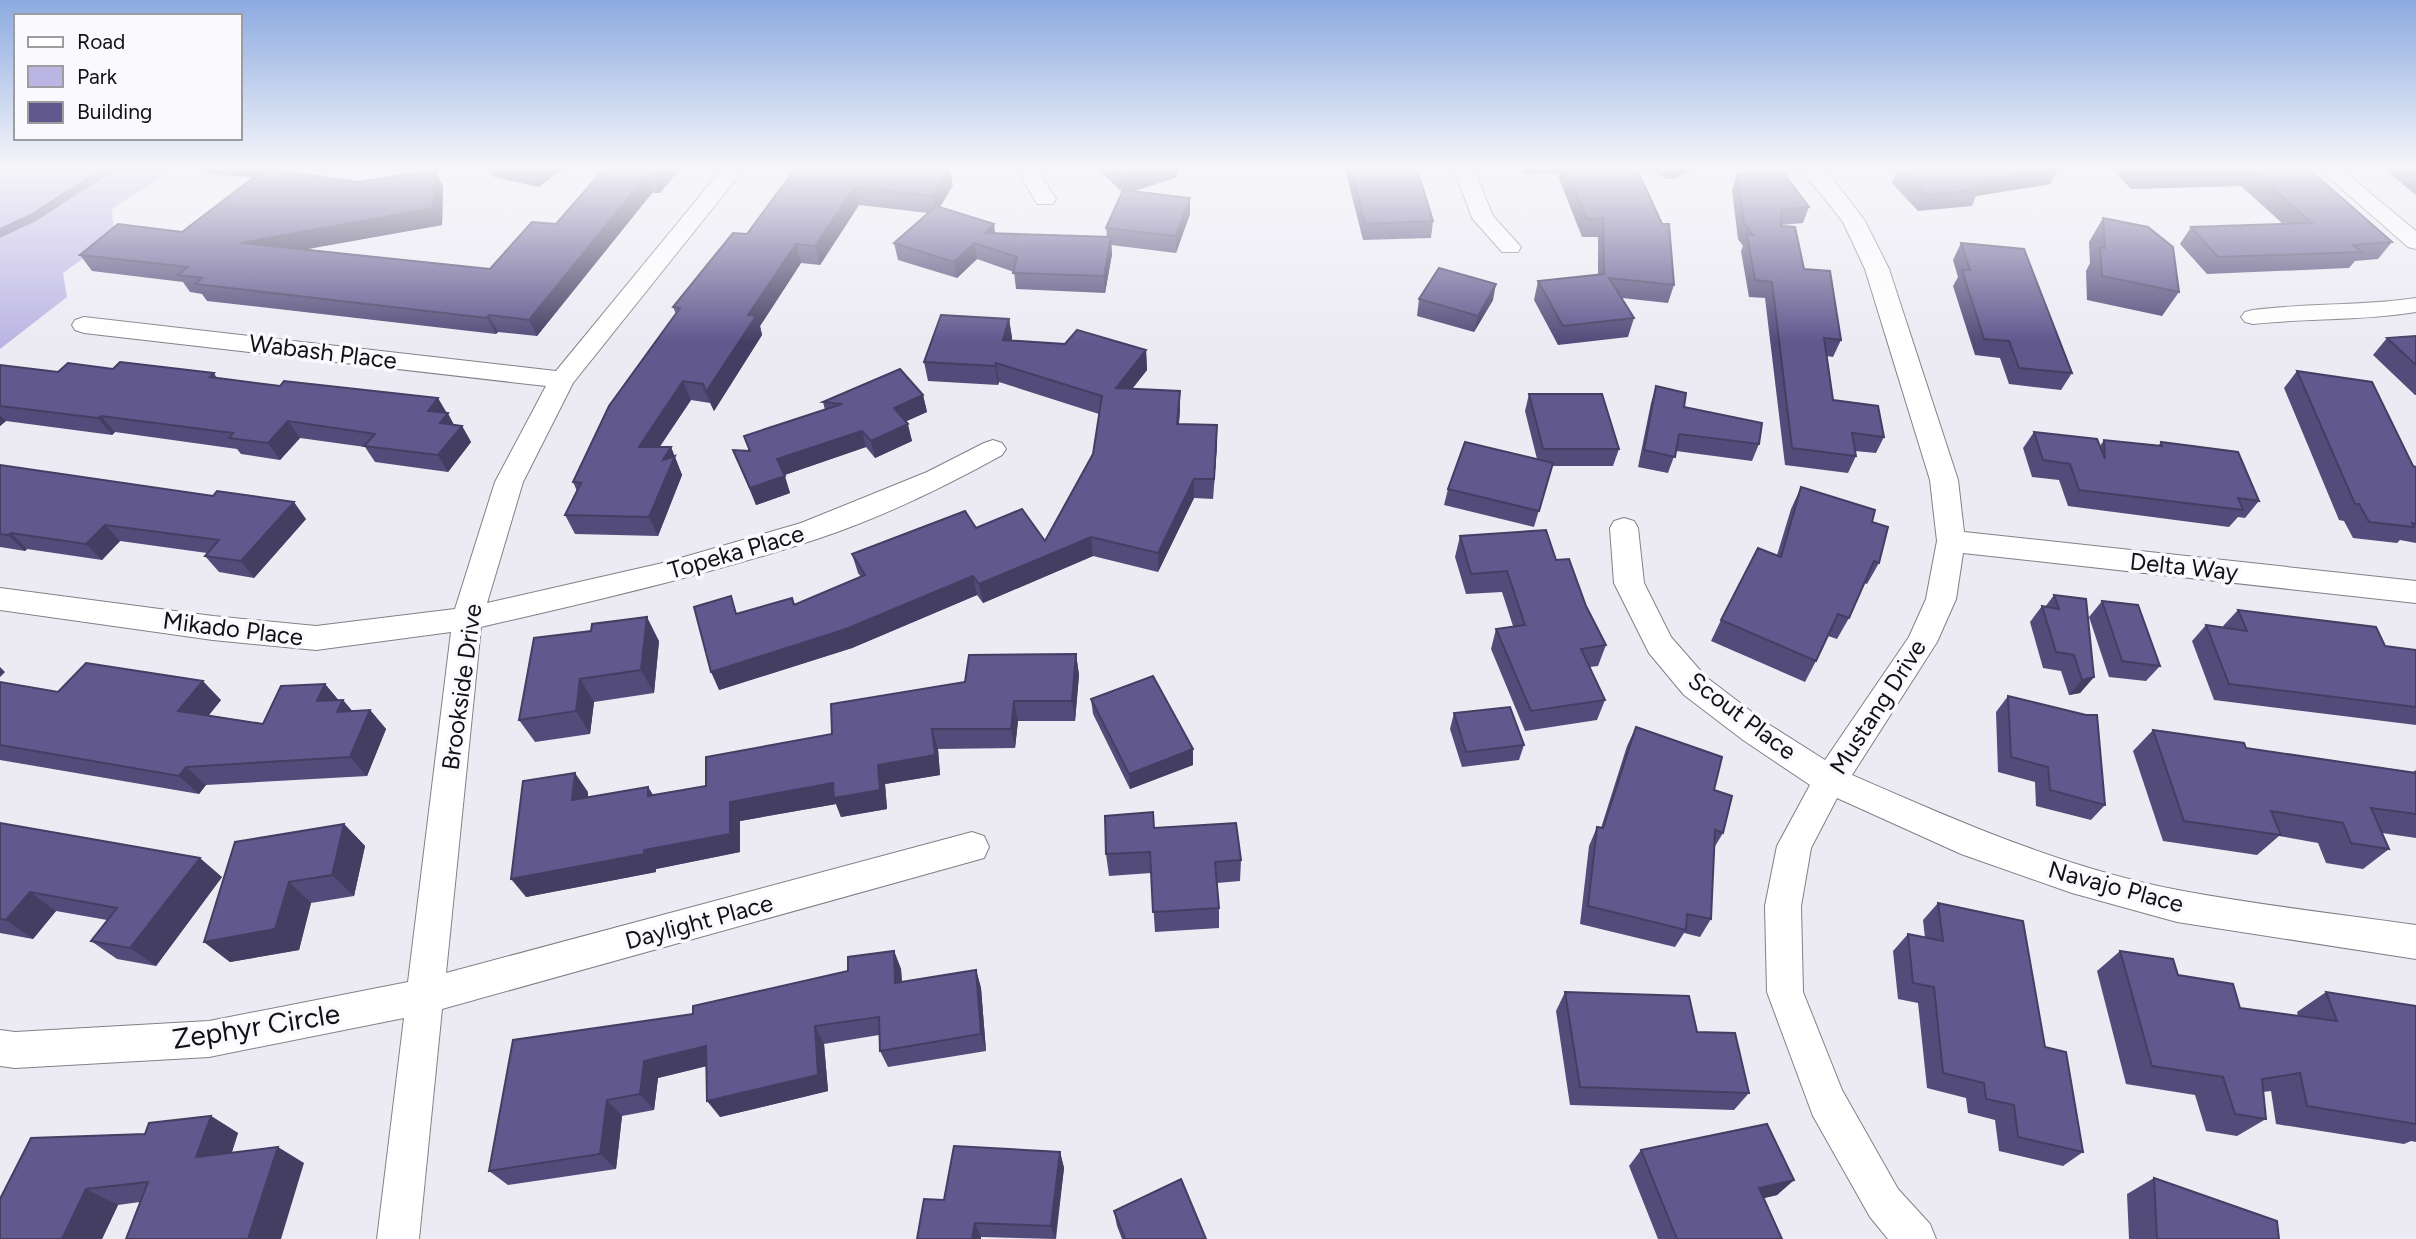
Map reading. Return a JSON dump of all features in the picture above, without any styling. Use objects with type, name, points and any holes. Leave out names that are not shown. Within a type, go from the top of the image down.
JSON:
[{"type":"street","name":"Brookside Drive","points":[[398,1239],[467,619],[509,482],[562,380],[686,227]]},
{"type":"street","points":[[1491,227],[1510,247]]},
{"type":"street","name":"Mustang Drive","points":[[1857,227],[1877,269],[1944,480],[1951,541],[1941,598],[1922,642],[1830,780],[1794,846],[1783,906],[1785,992],[1827,1102],[1884,1203],[1915,1239]]},
{"type":"street","points":[[2398,227],[2416,242]]},
{"type":"street","points":[[2253,317],[2306,310],[2378,311],[2416,305]]},
{"type":"street","name":"Wabash Place","points":[[84,325],[562,380]]},
{"type":"street","name":"Topeka Place","points":[[467,619],[667,573],[810,531],[937,479],[993,449]]},
{"type":"street","name":"Scout Place","points":[[1624,527],[1629,583],[1660,645],[1695,686],[1754,731],[1830,780]]},
{"type":"street","name":"Delta Way","points":[[1951,541],[2416,592]]},
{"type":"street","name":"Mikado Place","points":[[0,599],[316,639],[467,619]]},
{"type":"street","name":"Navajo Place","points":[[1830,780],[1973,843],[2072,878],[2177,906],[2416,942]]},
{"type":"street","name":"Daylight Place","points":[[426,996],[972,847]]},
{"type":"street","name":"Zephyr Circle","points":[[0,1048],[15,1050],[209,1039],[426,996]]},
{"type":"green space","points":[[0,227],[113,227],[114,236],[63,273],[67,297],[0,349]]},
{"type":"building","points":[[115,227],[182,232],[189,227],[330,227],[241,243],[490,269],[528,227],[605,227],[529,320],[489,315],[487,318],[195,284],[202,278],[178,275],[188,267],[80,255]]},
{"type":"building","points":[[752,227],[828,227],[815,246],[796,244],[748,315],[756,316],[706,392],[703,384],[683,381],[639,447],[671,447],[663,460],[675,456],[649,517],[565,515],[581,483],[573,482],[609,406],[680,308],[673,307],[733,233],[747,234]]},
{"type":"building","points":[[912,227],[991,227],[985,233],[1111,237],[1104,276],[1013,273],[1017,257],[974,243],[954,262],[894,243]]},
{"type":"building","points":[[1107,227],[1179,227],[1176,236]]},
{"type":"building","points":[[1603,227],[1669,227],[1674,285],[1609,278],[1634,318],[1563,326],[1538,281],[1604,274]]},
{"type":"building","points":[[1747,227],[1795,227],[1804,269],[1830,271],[1841,340],[1824,338],[1833,400],[1878,406],[1884,437],[1852,433],[1856,456],[1792,448],[1772,282],[1755,280],[1747,234],[1753,235]]},
{"type":"building","points":[[2104,227],[2148,227],[2173,247],[2179,292],[2102,276],[2100,247],[2105,248]]},
{"type":"building","points":[[2191,227],[2375,227],[2392,242],[2353,245],[2362,252],[2218,257]]},
{"type":"building","points":[[1961,243],[2024,249],[2072,373],[2019,368],[2009,341],[1984,339],[1962,270],[1970,270]]},
{"type":"building","points":[[1439,268],[1496,284],[1478,316],[1419,299]]},
{"type":"building","points":[[941,315],[1009,319],[1003,340],[1065,344],[1077,330],[1146,350],[1116,388],[1180,391],[1177,424],[1217,425],[1214,479],[1194,479],[1158,553],[1091,537],[979,584],[973,576],[846,629],[711,672],[694,607],[731,596],[736,614],[792,598],[794,605],[865,575],[852,554],[965,511],[976,528],[1022,509],[1045,541],[1093,454],[1102,396],[996,363],[995,366],[924,362]]},
{"type":"building","points":[[2416,336],[2416,365],[2387,338]]},
{"type":"building","points":[[120,362],[214,373],[210,377],[280,386],[284,381],[438,398],[428,411],[448,413],[440,423],[462,426],[438,455],[364,446],[375,434],[288,421],[268,443],[229,438],[233,433],[0,406],[0,365],[58,372],[68,363],[113,369]]},
{"type":"building","points":[[900,369],[923,395],[894,408],[908,424],[871,441],[862,431],[777,459],[785,476],[750,488],[733,450],[750,451],[744,436],[842,404],[823,402]]},
{"type":"building","points":[[2297,371],[2372,382],[2413,466],[2416,467],[2416,524],[2412,523],[2414,527],[2369,522],[2359,504],[2355,504]]},
{"type":"building","points":[[1656,386],[1686,393],[1684,407],[1762,423],[1759,444],[1679,434],[1675,457],[1644,450]]},
{"type":"building","points":[[1529,394],[1602,394],[1619,449],[1543,449]]},
{"type":"building","points":[[2034,432],[2097,439],[2105,459],[2104,440],[2162,446],[2161,442],[2238,452],[2259,501],[2238,498],[2243,510],[2079,490],[2070,464],[2043,460]]},
{"type":"building","points":[[1465,442],[1553,463],[1539,511],[1448,489]]},
{"type":"building","points":[[0,465],[213,496],[217,491],[294,502],[241,561],[205,556],[219,540],[105,525],[86,544],[11,533],[0,534]]},
{"type":"building","points":[[1801,487],[1875,510],[1872,522],[1888,527],[1879,563],[1874,561],[1849,618],[1838,614],[1816,661],[1721,620],[1758,548],[1781,557]]},
{"type":"building","points":[[1546,530],[1556,560],[1569,559],[1586,606],[1606,645],[1581,649],[1605,700],[1531,711],[1496,629],[1525,625],[1507,571],[1471,574],[1460,536]]},
{"type":"building","points":[[2054,595],[2086,599],[2094,677],[2082,680],[2074,655],[2056,652],[2042,606],[2059,609]]},
{"type":"building","points":[[2102,601],[2138,605],[2160,666],[2122,661]]},
{"type":"building","points":[[2238,610],[2376,627],[2385,646],[2416,650],[2416,707],[2229,684],[2206,625],[2247,631]]},
{"type":"building","points":[[647,617],[641,670],[580,679],[576,711],[519,720],[534,638],[591,631],[592,624]]},
{"type":"building","points":[[1076,654],[1072,701],[1014,701],[1011,729],[932,729],[935,755],[878,765],[880,790],[834,798],[833,783],[730,802],[730,834],[644,850],[644,854],[511,879],[523,781],[575,773],[572,800],[648,787],[648,796],[706,786],[706,757],[832,734],[831,704],[965,682],[969,655]]},
{"type":"building","points":[[86,663],[203,681],[178,711],[263,724],[281,686],[325,684],[317,701],[343,700],[337,712],[370,710],[350,757],[186,767],[179,776],[0,745],[0,682],[58,692]]},
{"type":"building","points":[[1153,676],[1193,749],[1129,774],[1091,699]]},
{"type":"building","points":[[2008,696],[2086,715],[2097,715],[2105,805],[2050,790],[2048,767],[2011,757]]},
{"type":"building","points":[[1510,707],[1524,745],[1466,752],[1454,713]]},
{"type":"building","points":[[1636,727],[1722,757],[1714,790],[1732,796],[1723,833],[1715,830],[1711,919],[1687,914],[1686,930],[1588,906],[1597,827],[1603,828]]},
{"type":"building","points":[[2153,730],[2244,743],[2246,748],[2416,773],[2416,814],[2371,808],[2389,849],[2351,843],[2343,823],[2271,811],[2281,835],[2184,821]]},
{"type":"building","points":[[1153,812],[1154,828],[1236,823],[1241,860],[1215,862],[1219,908],[1153,912],[1150,852],[1106,854],[1105,816]]},
{"type":"building","points":[[0,823],[200,858],[130,948],[91,941],[117,908],[30,892],[6,920],[0,919]]},
{"type":"building","points":[[344,824],[332,875],[289,882],[275,929],[204,942],[235,842]]},
{"type":"building","points":[[1938,903],[2023,921],[2045,1047],[2066,1052],[2083,1152],[2018,1137],[2014,1105],[1986,1099],[1984,1083],[1943,1073],[1934,987],[1913,983],[1908,934],[1943,941]]},
{"type":"building","points":[[894,951],[895,983],[976,970],[981,1034],[880,1051],[879,1017],[815,1026],[818,1075],[707,1101],[706,1046],[644,1061],[640,1094],[607,1100],[600,1154],[489,1171],[513,1040],[693,1014],[693,1006],[848,971],[848,957]]},
{"type":"building","points":[[2120,951],[2173,959],[2178,975],[2233,984],[2240,1008],[2337,1021],[2326,992],[2416,1006],[2416,1124],[2307,1106],[2300,1073],[2262,1079],[2266,1119],[2235,1114],[2223,1077],[2152,1066]]},
{"type":"building","points":[[1565,992],[1689,996],[1697,1032],[1735,1033],[1749,1093],[1580,1087]]},
{"type":"building","points":[[211,1116],[196,1157],[278,1147],[248,1239],[126,1239],[148,1182],[86,1189],[62,1239],[0,1239],[0,1199],[31,1138],[145,1134],[149,1123]]},
{"type":"building","points":[[1767,1124],[1794,1180],[1759,1188],[1782,1239],[1677,1239],[1641,1150]]},
{"type":"building","points":[[954,1146],[1060,1152],[1051,1226],[975,1223],[972,1239],[917,1239],[924,1199],[944,1200]]},
{"type":"building","points":[[2154,1178],[2277,1221],[2279,1239],[2157,1239]]},
{"type":"building","points":[[1181,1179],[1206,1239],[1125,1239],[1114,1211]]},
{"type":"waterway","points":[[0,233],[13,227]]}]
